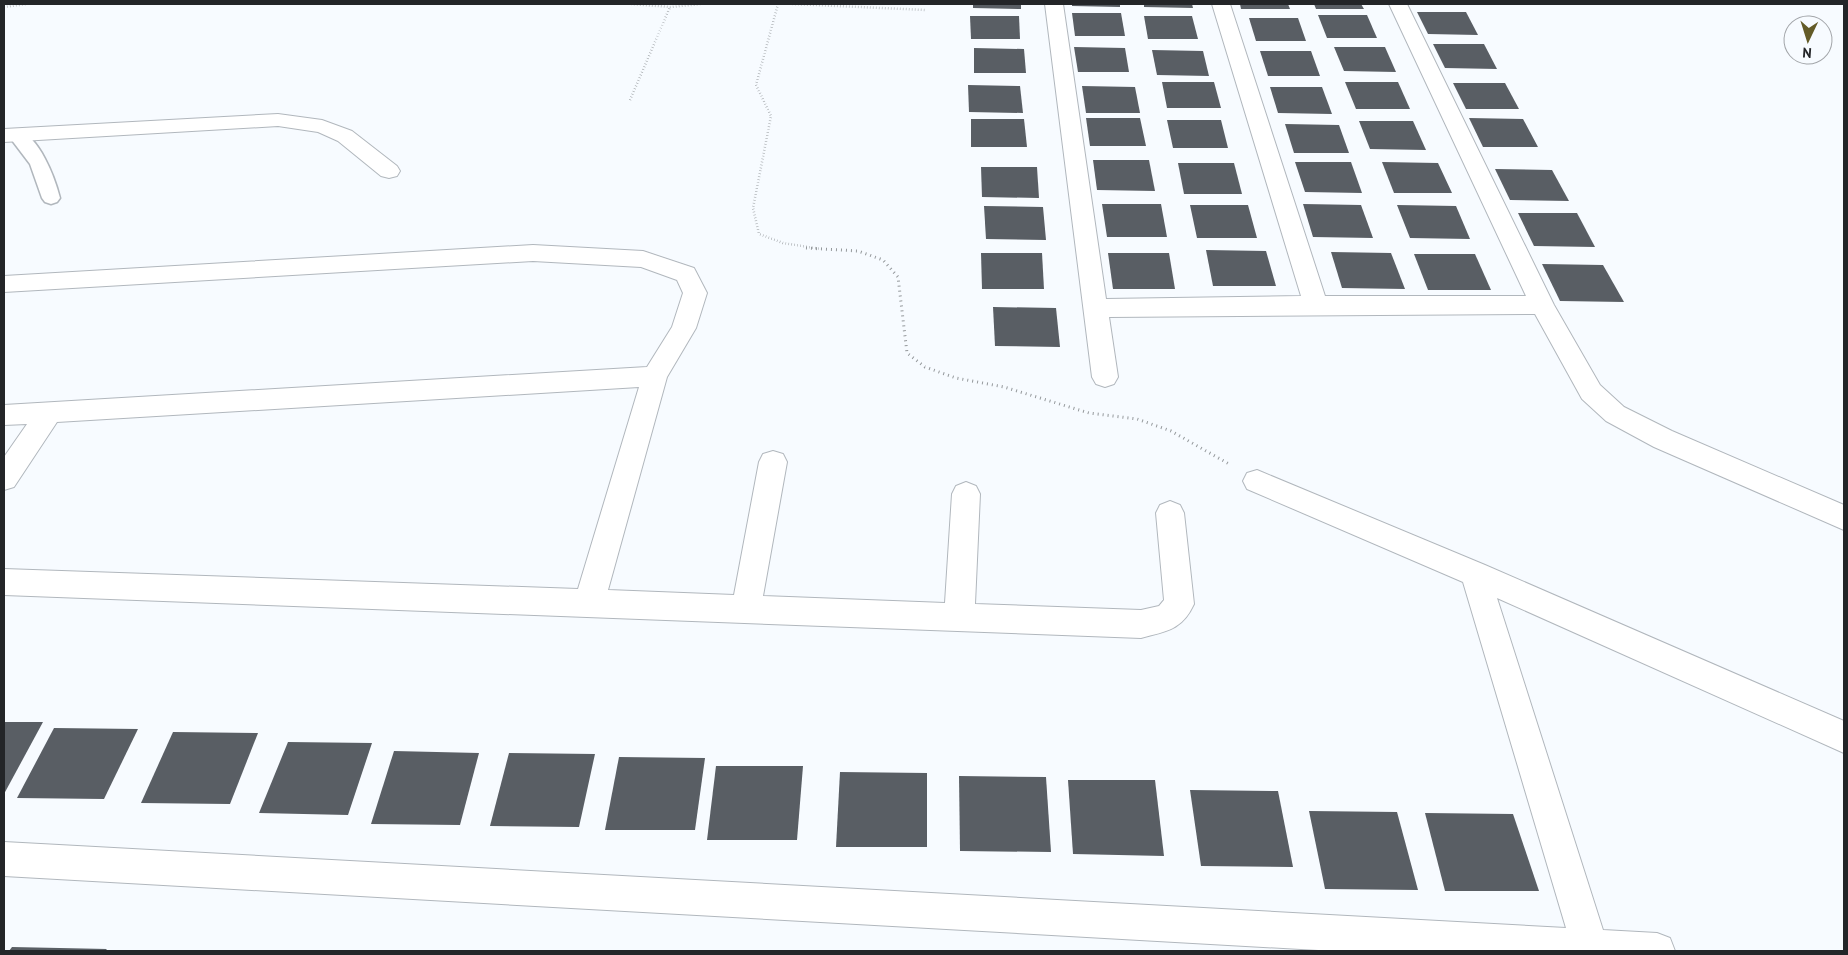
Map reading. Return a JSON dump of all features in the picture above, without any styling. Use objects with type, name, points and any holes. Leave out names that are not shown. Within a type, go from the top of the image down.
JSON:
[{"type":"street","points":[[1054,4],[1105,376]]},
{"type":"street","points":[[1221,4],[1316,305]]},
{"type":"street","points":[[1398,4],[1542,305],[1591,392],[1615,414],[1663,440],[1844,518]]},
{"type":"street","points":[[10,135],[278,120],[322,126],[345,136],[389,171]]},
{"type":"street","points":[[4,284],[534,253],[643,259],[686,274],[695,293],[684,328],[654,376],[589,603]]},
{"type":"street","points":[[1096,308],[1316,305],[1542,305]]},
{"type":"street","points":[[4,415],[654,376]]},
{"type":"street","points":[[4,479],[50,411]]},
{"type":"street","points":[[746,609],[773,462]]},
{"type":"street","points":[[1257,481],[1475,574],[1844,737]]},
{"type":"street","points":[[959,617],[966,494]]},
{"type":"street","points":[[4,582],[1141,624],[1168,617],[1179,604],[1170,513]]},
{"type":"street","points":[[1475,574],[1590,950]]},
{"type":"street","points":[[4,859],[1590,950],[1657,951]]},
{"type":"lane","points":[[10,135],[34,154],[46,178],[51,198]]},
{"type":"path","points":[[4,6],[26,4]]},
{"type":"path","points":[[631,4],[670,7],[701,4]]},
{"type":"path","points":[[778,4],[756,85],[771,116],[753,208],[758,234],[783,243],[808,248],[858,251],[883,260],[898,277],[907,353],[926,367],[956,378],[1004,387],[1089,413],[1137,419],[1171,431],[1257,481]]},
{"type":"path","points":[[792,4],[926,10]]},
{"type":"path","points":[[630,100],[670,7]]},
{"type":"building","points":[[973,4],[1021,4],[1021,9],[973,8]]},
{"type":"building","points":[[1072,4],[1120,4],[1120,7],[1072,6]]},
{"type":"building","points":[[1144,4],[1192,4],[1193,8],[1144,7]]},
{"type":"building","points":[[1240,4],[1288,4],[1290,9],[1241,9]]},
{"type":"building","points":[[1314,4],[1361,4],[1364,9],[1316,9]]},
{"type":"building","points":[[1417,12],[1466,12],[1478,35],[1428,34]]},
{"type":"building","points":[[1072,13],[1121,13],[1125,36],[1075,36]]},
{"type":"building","points":[[1318,15],[1367,15],[1377,38],[1327,38]]},
{"type":"building","points":[[970,16],[1019,16],[1020,39],[971,39]]},
{"type":"building","points":[[1144,16],[1192,16],[1198,39],[1148,39]]},
{"type":"building","points":[[1249,18],[1298,18],[1306,41],[1256,41]]},
{"type":"building","points":[[1433,44],[1484,44],[1497,69],[1445,68]]},
{"type":"building","points":[[1074,47],[1125,48],[1129,72],[1078,72]]},
{"type":"building","points":[[1334,47],[1385,47],[1396,72],[1344,71]]},
{"type":"building","points":[[974,48],[1024,49],[1026,73],[974,73]]},
{"type":"building","points":[[1152,50],[1203,51],[1209,76],[1157,75]]},
{"type":"building","points":[[1260,51],[1311,51],[1320,76],[1268,76]]},
{"type":"building","points":[[1162,82],[1214,82],[1221,108],[1167,108]]},
{"type":"building","points":[[1345,82],[1398,82],[1410,109],[1356,109]]},
{"type":"building","points":[[1453,83],[1505,83],[1519,109],[1466,109]]},
{"type":"building","points":[[968,85],[1020,86],[1023,113],[969,112]]},
{"type":"building","points":[[1082,86],[1135,87],[1140,113],[1086,113]]},
{"type":"building","points":[[1270,87],[1322,87],[1332,114],[1278,113]]},
{"type":"building","points":[[1086,118],[1140,118],[1146,146],[1090,146]]},
{"type":"building","points":[[1469,118],[1523,119],[1538,147],[1483,147]]},
{"type":"building","points":[[971,119],[1024,119],[1027,147],[971,147]]},
{"type":"building","points":[[1167,120],[1221,120],[1228,148],[1173,148]]},
{"type":"building","points":[[1359,121],[1413,121],[1426,150],[1370,149]]},
{"type":"building","points":[[1285,124],[1339,125],[1349,153],[1294,153]]},
{"type":"building","points":[[1093,160],[1149,160],[1155,191],[1097,190]]},
{"type":"building","points":[[1295,162],[1351,162],[1362,193],[1305,192]]},
{"type":"building","points":[[1382,162],[1438,163],[1452,193],[1394,193]]},
{"type":"building","points":[[1178,163],[1234,163],[1242,194],[1184,194]]},
{"type":"building","points":[[981,167],[1037,167],[1039,198],[982,197]]},
{"type":"building","points":[[1495,169],[1552,170],[1569,201],[1510,200]]},
{"type":"building","points":[[1102,204],[1161,204],[1167,237],[1107,237]]},
{"type":"building","points":[[1303,204],[1361,205],[1373,238],[1313,237]]},
{"type":"building","points":[[1190,205],[1248,205],[1257,238],[1197,238]]},
{"type":"building","points":[[1397,205],[1456,206],[1470,239],[1410,238]]},
{"type":"building","points":[[984,206],[1043,207],[1046,240],[986,239]]},
{"type":"building","points":[[1518,213],[1577,213],[1595,247],[1534,246]]},
{"type":"building","points":[[1206,250],[1266,251],[1276,286],[1213,286]]},
{"type":"building","points":[[1331,252],[1391,253],[1405,289],[1342,288]]},
{"type":"building","points":[[981,253],[1042,253],[1044,289],[982,289]]},
{"type":"building","points":[[1108,253],[1169,253],[1175,289],[1113,289]]},
{"type":"building","points":[[1414,254],[1475,254],[1491,290],[1428,290]]},
{"type":"building","points":[[1542,264],[1603,265],[1624,302],[1560,301]]},
{"type":"building","points":[[993,307],[1056,308],[1060,347],[995,346]]},
{"type":"building","points":[[4,722],[43,722],[4,794]]},
{"type":"building","points":[[54,728],[138,729],[104,799],[17,798]]},
{"type":"building","points":[[173,732],[258,733],[230,804],[141,803]]},
{"type":"building","points":[[288,742],[372,743],[348,815],[259,813]]},
{"type":"building","points":[[394,751],[479,753],[460,825],[371,824]]},
{"type":"building","points":[[509,753],[595,754],[579,827],[490,826]]},
{"type":"building","points":[[619,757],[705,758],[695,830],[605,830]]},
{"type":"building","points":[[716,766],[803,766],[797,840],[707,840]]},
{"type":"building","points":[[840,772],[927,773],[927,847],[836,847]]},
{"type":"building","points":[[959,776],[1046,777],[1051,852],[960,851]]},
{"type":"building","points":[[1068,780],[1155,780],[1164,856],[1073,854]]},
{"type":"building","points":[[1190,790],[1278,791],[1293,867],[1201,866]]},
{"type":"building","points":[[1309,811],[1397,812],[1418,890],[1325,889]]},
{"type":"building","points":[[1425,813],[1513,814],[1539,891],[1445,891]]},
{"type":"building","points":[[12,947],[107,949],[105,951],[9,951]]}]
